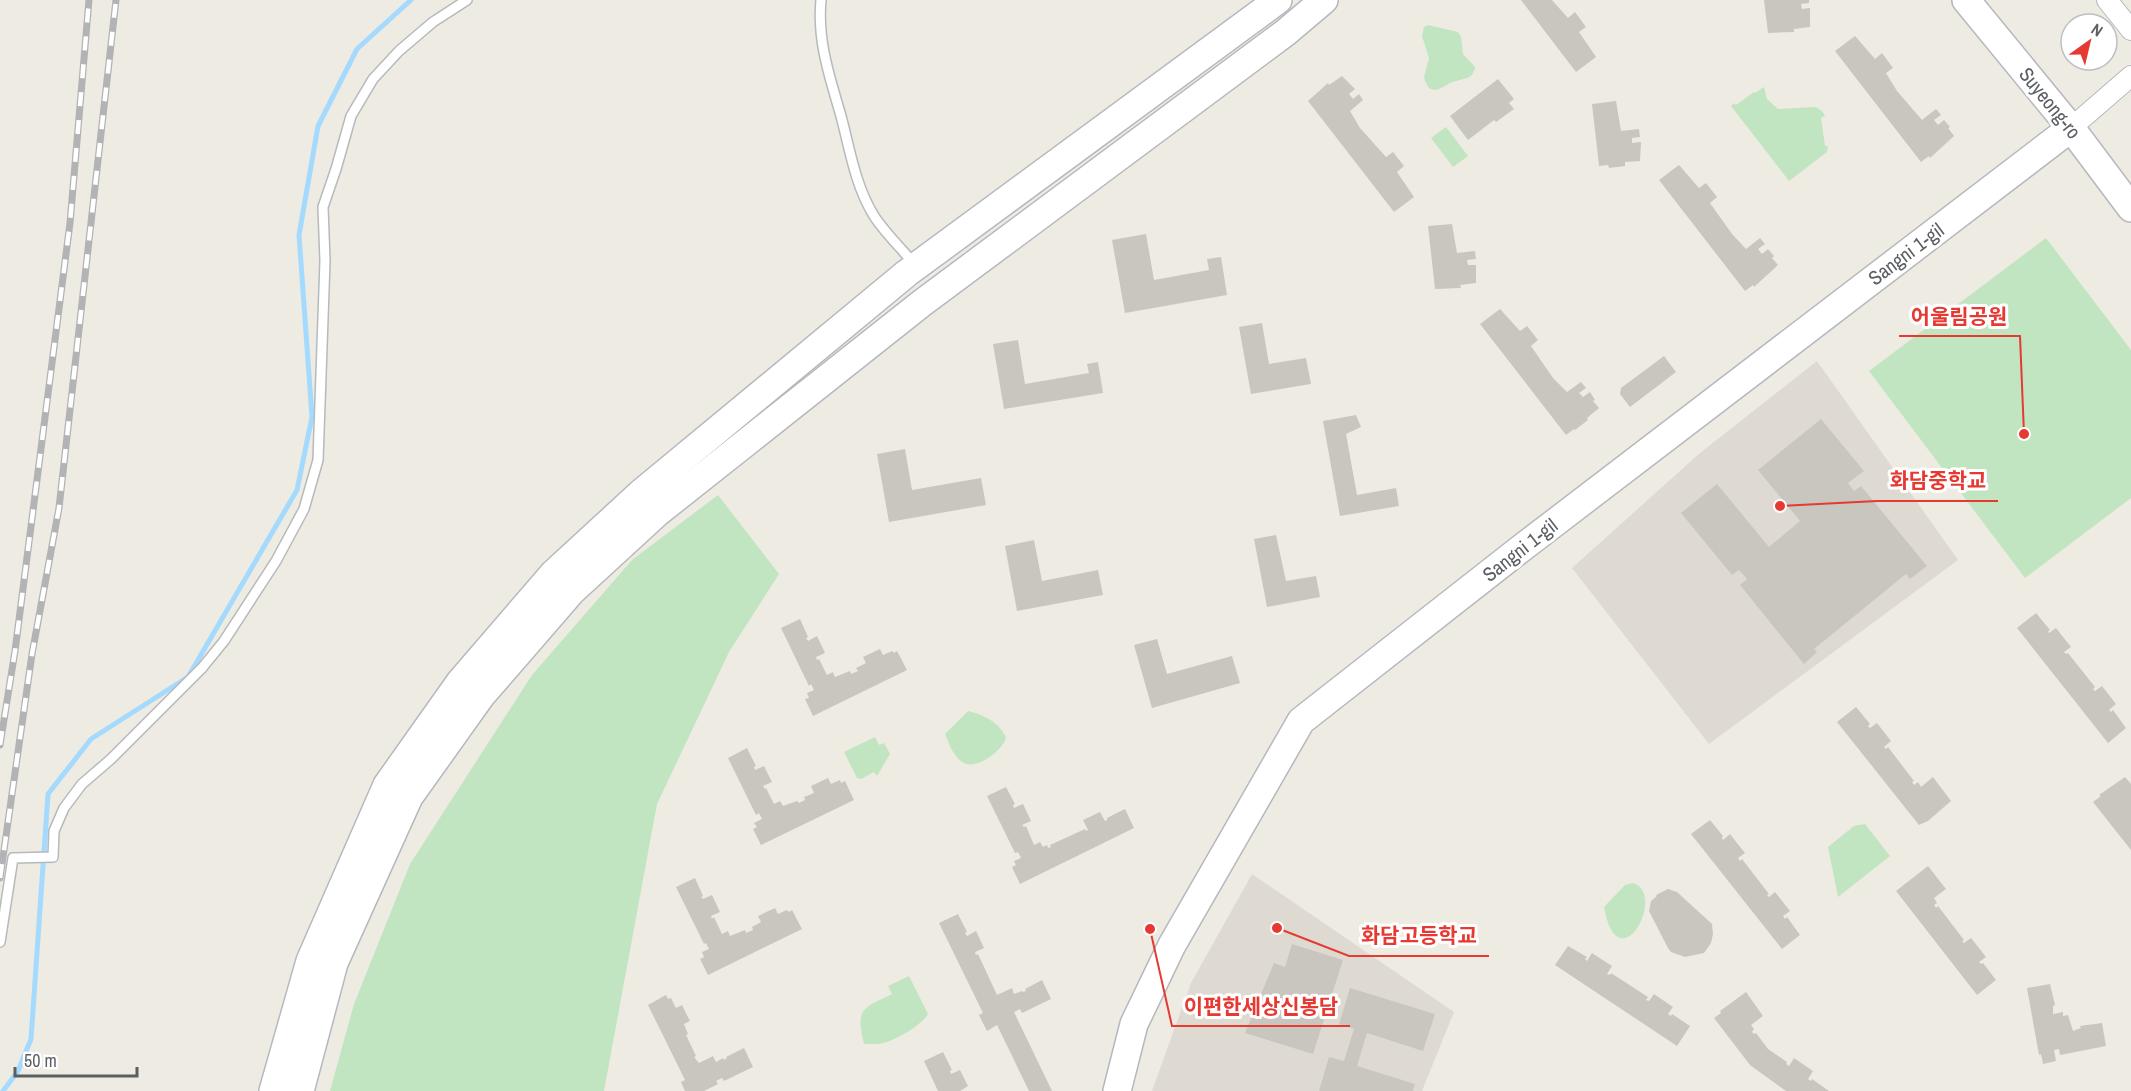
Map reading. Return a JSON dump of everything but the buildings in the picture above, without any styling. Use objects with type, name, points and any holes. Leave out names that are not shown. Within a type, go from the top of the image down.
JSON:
[{"type":"main road","points":[[273,1091],[310,961],[387,785],[460,682],[553,574],[641,493],[916,267],[1278,0]]},
{"type":"main road","points":[[300,1091],[334,963],[409,797],[481,696],[572,591],[657,513],[922,303],[1285,33],[1324,0]]},
{"type":"main road","name":"Suyeong-ro","points":[[1966,0],[2071,128],[2131,208]]},
{"type":"main road","name":"Sangni 1-gil","points":[[1117,1091],[1134,1024],[1172,945],[1301,721],[1523,547],[2071,128]]},
{"type":"street","points":[[2107,0],[2131,30]]},
{"type":"street","points":[[2071,128],[2131,76]]},
{"type":"lane","points":[[0,942],[13,858],[52,857],[54,831],[64,808],[82,784],[111,759],[202,668],[224,641],[276,561],[304,509],[318,460],[325,261],[323,207],[351,116],[373,79],[399,51],[433,22],[467,0]]},
{"type":"lane","points":[[821,0],[819,16],[825,63],[862,193],[875,218],[916,267]]},
{"type":"shaded area","points":[[1817,361],[1958,560],[1709,744],[1572,568],[1700,453]]},
{"type":"shaded area","points":[[1252,874],[1454,1012],[1422,1091],[1152,1091],[1191,983]]},
{"type":"green space","points":[[1428,25],[1458,32],[1461,37],[1463,54],[1475,67],[1470,76],[1437,90],[1430,88],[1424,77],[1429,58],[1422,36],[1424,27]]},
{"type":"green space","points":[[1764,87],[1767,99],[1778,109],[1815,107],[1825,116],[1821,118],[1825,146],[1828,146],[1827,152],[1789,181],[1731,106]]},
{"type":"green space","points":[[1446,127],[1468,156],[1453,167],[1431,138]]},
{"type":"green space","points":[[2046,238],[2131,350],[2131,498],[2025,578],[1869,371]]},
{"type":"green space","points":[[718,495],[779,574],[729,652],[657,804],[604,1091],[330,1091],[354,1004],[410,864],[532,675],[632,560]]},
{"type":"green space","points":[[968,711],[990,720],[1000,728],[1006,738],[995,753],[976,764],[964,763],[957,758],[945,734]]},
{"type":"green space","points":[[875,737],[879,745],[884,743],[890,754],[877,776],[874,772],[861,779],[857,778],[844,752]]},
{"type":"green space","points":[[1865,824],[1890,856],[1838,897],[1828,847],[1854,826]]},
{"type":"green space","points":[[1633,883],[1642,890],[1645,902],[1643,916],[1629,937],[1619,938],[1611,929],[1604,907],[1625,885]]},
{"type":"green space","points":[[909,976],[928,1014],[899,1037],[885,1043],[864,1044],[861,1024],[863,1012],[873,1003],[892,994],[888,986]]},
{"type":"waterway","points":[[3,1091],[18,1071],[31,1039],[48,794],[91,739],[188,677],[297,490],[312,417],[299,235],[318,126],[357,49],[411,0]]},
{"type":"railway","points":[[0,745],[15,651],[70,223],[89,0]]},
{"type":"railway","points":[[0,878],[32,654],[59,508],[116,0]]},
{"type":"place","name":"어울림공원","points":[[2024,434]]},
{"type":"place","name":"화담중학교","points":[[1780,506]]},
{"type":"place","name":"화담고등학교","points":[[1277,928]]},
{"type":"place","name":"이편한세상신봉담","points":[[1150,929]]}]
